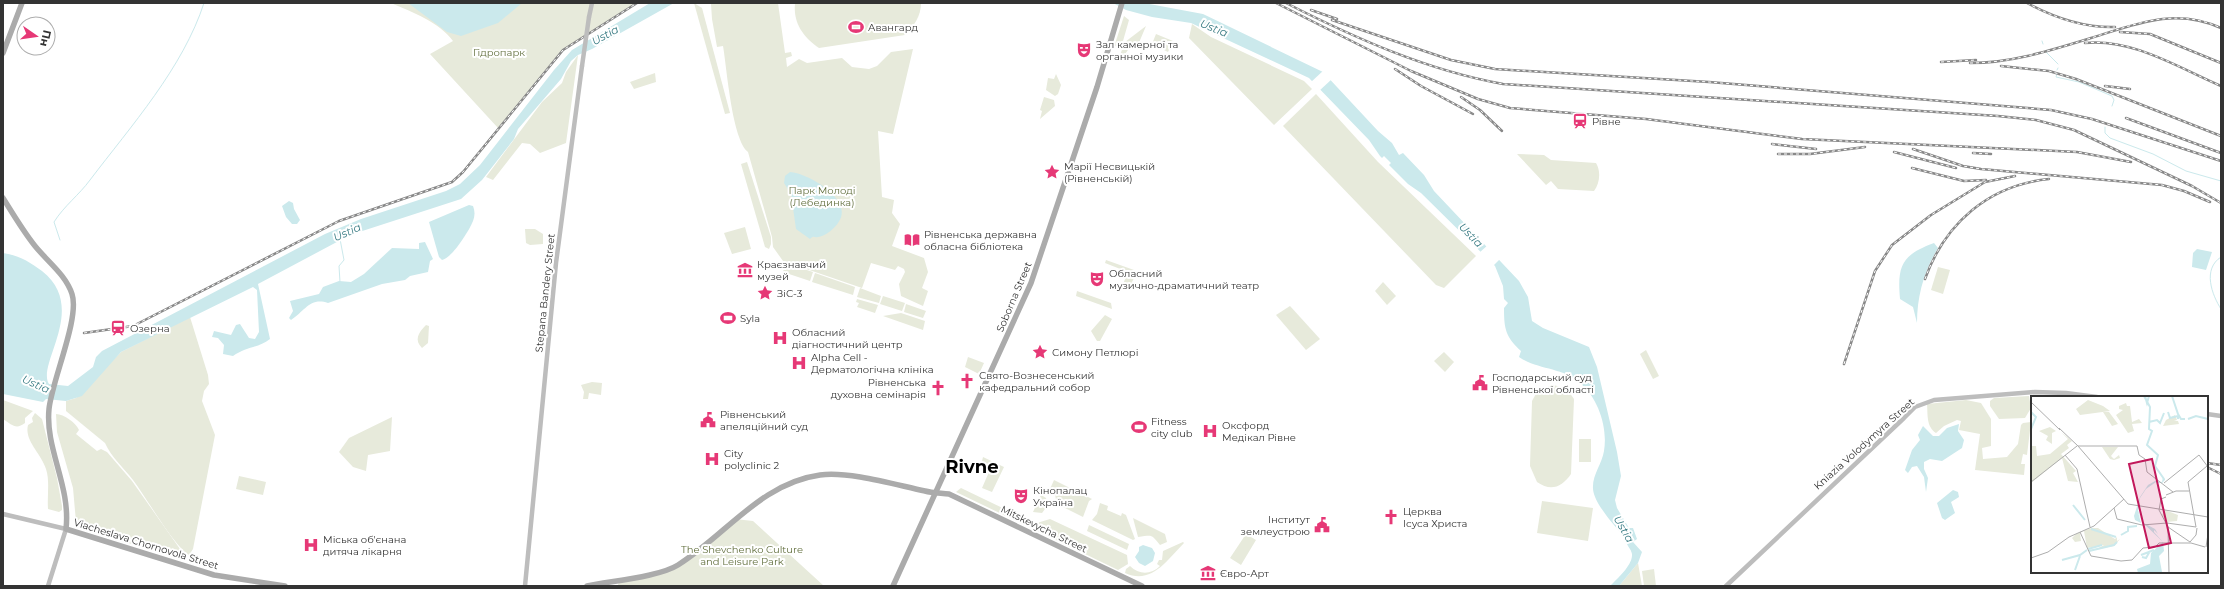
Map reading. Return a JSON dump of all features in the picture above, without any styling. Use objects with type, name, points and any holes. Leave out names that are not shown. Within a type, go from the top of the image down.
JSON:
[{"type":"main road","points":[[3,52],[22,3]]},
{"type":"main road","name":"Stepana Bandery Street","points":[[525,586],[556,263],[582,66],[592,3]]},
{"type":"main road","name":"Soborna Street","points":[[893,586],[1031,283],[1097,87],[1122,3]]},
{"type":"main road","points":[[3,198],[34,244],[67,283],[73,296],[72,319],[54,380],[49,409],[50,435],[66,495],[66,529],[48,586]]},
{"type":"main road","name":"Kniazia Volodymyra Street","points":[[1726,586],[1904,418],[1925,402],[2035,392],[2066,393],[2088,396]]},
{"type":"main road","points":[[2208,414],[2221,416]]},
{"type":"main road","points":[[587,586],[654,573],[678,565],[774,490],[802,479],[819,475],[838,475],[893,483],[927,492],[937,492]]},
{"type":"main road","name":"Mitskevycha Street","points":[[937,492],[949,494],[998,516],[1142,586]]},
{"type":"main road","name":"Viacheslava Chornovola Street","points":[[3,514],[66,529],[214,575],[286,586]]},
{"type":"green space","name":"Гідропарк","points":[[391,3],[637,3],[563,50],[498,128],[430,54],[453,41],[433,23]]},
{"type":"green space","points":[[694,3],[702,8],[730,113],[725,114]]},
{"type":"green space","name":"Парк Молоді (Лебединка)","points":[[778,3],[785,53],[791,52],[792,56],[786,58],[787,67],[799,59],[807,63],[842,58],[852,67],[869,69],[877,66],[891,52],[913,49],[893,134],[878,131],[882,197],[894,200],[892,213],[900,224],[892,246],[924,258],[928,272],[922,288],[928,291],[923,306],[901,296],[899,284],[905,272],[904,269],[898,266],[895,270],[871,263],[862,288],[783,261],[773,247],[772,237],[748,152],[742,145],[734,119],[723,46],[717,47],[711,4]]},
{"type":"green space","name":"Авангард","points":[[795,3],[921,3],[921,8],[916,20],[905,35],[819,48],[808,39],[800,29],[797,23]]},
{"type":"green space","points":[[1124,16],[1129,20],[1123,41],[1114,47]]},
{"type":"green space","points":[[1192,24],[1211,37],[1304,81],[1312,89],[1274,125],[1189,38]]},
{"type":"green space","points":[[1146,26],[1138,45],[1130,47],[1123,57],[1120,55],[1125,42]]},
{"type":"green space","points":[[1156,34],[1173,41],[1168,52],[1152,44]]},
{"type":"green space","points":[[578,55],[566,143],[540,153],[530,144],[522,143],[493,180],[486,177],[542,102],[562,83],[566,72]]},
{"type":"green space","points":[[655,73],[656,82],[634,89],[630,82]]},
{"type":"green space","points":[[1056,74],[1061,85],[1058,94],[1055,96],[1046,90],[1048,78],[1054,79]]},
{"type":"green space","points":[[1316,94],[1378,162],[1476,256],[1444,288],[1436,285],[1283,126]]},
{"type":"green space","points":[[1044,97],[1054,100],[1055,106],[1040,119],[1042,111],[1040,110]]},
{"type":"green space","points":[[1517,154],[1544,155],[1551,160],[1596,163],[1599,173],[1598,184],[1594,191],[1558,189],[1551,181],[1546,185]]},
{"type":"green space","points":[[747,162],[771,237],[769,249],[765,247],[741,164]]},
{"type":"green space","points":[[745,227],[751,249],[732,254],[724,233]]},
{"type":"green space","points":[[525,229],[535,229],[543,234],[543,244],[530,245],[526,243]]},
{"type":"green space","points":[[1106,260],[1134,270],[1136,274],[1129,288],[1123,284],[1128,272],[1105,263]]},
{"type":"green space","points":[[785,263],[813,272],[810,281],[783,272]]},
{"type":"green space","points":[[1938,267],[1950,270],[1943,294],[1931,290]]},
{"type":"green space","points":[[815,273],[855,287],[853,295],[812,282]]},
{"type":"green space","points":[[1383,282],[1396,296],[1387,305],[1375,291]]},
{"type":"green space","points":[[860,288],[881,296],[879,303],[857,297]]},
{"type":"green space","points":[[1077,291],[1111,303],[1112,309],[1076,296]]},
{"type":"green space","points":[[883,296],[905,303],[902,311],[880,304]]},
{"type":"green space","points":[[857,299],[878,305],[875,313],[857,307],[859,303],[856,302]]},
{"type":"green space","points":[[906,304],[926,311],[923,318],[904,312]]},
{"type":"green space","points":[[1290,306],[1320,339],[1306,350],[1276,315]]},
{"type":"green space","points":[[901,313],[925,321],[923,330],[883,316]]},
{"type":"green space","points":[[1105,315],[1112,319],[1100,341],[1097,341],[1091,331]]},
{"type":"green space","points":[[190,317],[208,375],[209,384],[204,391],[202,401],[215,435],[193,549],[189,555],[168,532],[139,488],[114,458],[105,443],[66,411],[66,401],[76,398],[121,352]]},
{"type":"green space","points":[[426,325],[429,326],[428,343],[422,348],[418,342],[418,336]]},
{"type":"green space","points":[[1646,350],[1659,376],[1653,379],[1640,354]]},
{"type":"green space","points":[[1444,352],[1454,362],[1445,372],[1434,361]]},
{"type":"green space","points":[[968,357],[984,363],[979,374],[965,367]]},
{"type":"green space","points":[[592,382],[602,383],[601,395],[589,393],[588,399],[583,399],[584,392],[581,385]]},
{"type":"green space","points":[[1551,385],[1559,386],[1564,389],[1574,399],[1571,474],[1564,482],[1556,487],[1547,487],[1537,482],[1530,466],[1532,401],[1537,392]]},
{"type":"green space","points":[[2029,396],[2031,408],[2025,418],[1999,419],[1990,406],[1990,401],[1994,398]]},
{"type":"green space","points":[[3,400],[33,411],[25,418],[25,423],[19,426],[14,426],[3,419]]},
{"type":"green space","points":[[1966,400],[1981,403],[1991,419],[1991,446],[1982,448],[1983,459],[2007,457],[2018,444],[2021,425],[2023,423],[2031,422],[2027,455],[2023,454],[2021,464],[2025,464],[2024,475],[1975,470],[1980,434],[1959,430],[1961,421],[1957,420],[1944,426],[1936,433],[1933,430],[1928,420],[1927,404]]},
{"type":"green space","points":[[35,413],[42,419],[57,478],[62,506],[62,510],[59,512],[48,509],[48,484],[46,469],[28,436],[28,425],[33,422],[32,418]]},
{"type":"green space","points":[[56,414],[66,417],[73,422],[79,430],[76,434],[97,451],[101,449],[107,452],[132,481],[180,549],[178,554],[76,522],[73,488],[57,432]]},
{"type":"green space","points":[[392,417],[390,451],[368,455],[366,471],[353,467],[339,452],[349,438]]},
{"type":"green space","points":[[1579,439],[1591,439],[1591,462],[1579,462]]},
{"type":"green space","points":[[983,457],[1004,467],[992,492],[982,488],[989,472],[982,461]]},
{"type":"green space","points":[[239,476],[266,482],[263,495],[236,489]]},
{"type":"green space","points":[[1054,480],[1092,499],[1089,501],[1083,517],[1057,504],[1055,495],[1050,489]]},
{"type":"green space","points":[[961,488],[1013,513],[1010,518],[956,492]]},
{"type":"green space","points":[[1041,495],[1046,498],[1048,505],[1042,513],[1033,512]]},
{"type":"green space","points":[[1542,501],[1593,508],[1588,541],[1537,533]]},
{"type":"green space","points":[[1100,503],[1108,506],[1107,510],[1121,516],[1122,513],[1126,515],[1135,539],[1133,540],[1092,520],[1097,514]]},
{"type":"green space","points":[[1021,517],[1037,523],[1050,519],[1127,555],[1128,564],[1118,570],[1019,522]]},
{"type":"green space","points":[[1133,518],[1165,534],[1167,542],[1160,545],[1151,536],[1138,537]]},
{"type":"green space","name":"The Shevchenko Culture and Leisure Park","points":[[735,519],[753,521],[824,586],[615,586],[618,585],[619,580],[668,570]]},
{"type":"green space","points":[[1089,525],[1129,544],[1127,550],[1087,531]]},
{"type":"green space","points":[[84,527],[174,555],[174,557],[83,529]]},
{"type":"green space","points":[[1246,534],[1256,540],[1241,565],[1230,558]]},
{"type":"green space","points":[[1183,542],[1184,543],[1165,563],[1151,573],[1143,576],[1135,576],[1125,573],[1126,569],[1130,566],[1137,571],[1145,573],[1153,571],[1160,566],[1157,564],[1159,560],[1162,560],[1163,551]]},
{"type":"green space","points":[[1638,563],[1642,586],[1619,586]]},
{"type":"green space","points":[[1654,569],[1656,586],[1644,586],[1642,571]]},
{"type":"water","points":[[408,3],[522,3],[498,23],[461,36],[447,32]]},
{"type":"water","name":"Ustia","points":[[650,3],[674,3],[592,49],[578,55],[571,61],[561,79],[518,129],[514,139],[482,180],[461,199],[350,235],[258,284],[270,339],[233,356],[223,354],[224,345],[218,338],[212,337],[214,331],[231,335],[236,325],[240,324],[249,338],[255,339],[259,332],[257,290],[253,287],[121,352],[82,396],[66,401],[46,399],[43,402],[3,394],[3,253],[24,259],[42,271],[55,286],[61,301],[61,318],[47,375],[49,384],[68,386],[93,367],[96,357],[102,351],[325,234],[361,219],[446,191],[460,184],[480,165],[554,70],[572,50]]},
{"type":"water","name":"Ustia","points":[[1113,3],[1144,3],[1203,14],[1323,72],[1378,131],[1392,143],[1399,155],[1403,153],[1424,175],[1434,191],[1519,281],[1528,297],[1532,321],[1543,328],[1589,347],[1597,367],[1617,452],[1621,476],[1615,500],[1617,508],[1629,528],[1633,528],[1637,539],[1633,542],[1642,552],[1638,563],[1619,586],[1610,586],[1630,563],[1632,554],[1626,539],[1606,515],[1594,495],[1594,479],[1603,456],[1605,442],[1603,423],[1597,405],[1586,389],[1573,378],[1519,357],[1521,351],[1509,337],[1505,328],[1504,308],[1508,303],[1504,299],[1503,286],[1495,266],[1421,193],[1408,184],[1389,165],[1391,163],[1384,156],[1382,158],[1380,156],[1369,140],[1309,78],[1191,23],[1152,17],[1126,10]]},
{"type":"water","points":[[790,172],[808,177],[818,183],[835,197],[841,206],[842,215],[838,223],[832,230],[823,236],[813,237],[810,239],[796,229],[791,194],[784,183],[785,176]]},
{"type":"water","points":[[289,201],[293,203],[294,209],[300,220],[297,224],[292,224],[286,217],[282,206]]},
{"type":"water","points":[[469,205],[473,206],[474,219],[455,249],[442,260],[439,257],[429,222]]},
{"type":"water","points":[[425,242],[433,259],[430,261],[428,272],[410,276],[405,280],[382,284],[328,303],[312,303],[291,320],[289,318],[293,311],[290,301],[319,294],[323,287],[339,281],[351,282],[364,274],[392,248],[419,249],[419,243]]},
{"type":"water","points":[[1934,243],[1938,248],[1922,284],[1918,303],[1917,323],[1913,307],[1900,299],[1899,287],[1901,270],[1908,257],[1923,247]]},
{"type":"water","points":[[2197,249],[2212,252],[2206,270],[2192,267],[2193,253]]},
{"type":"water","points":[[1959,424],[1958,431],[1964,440],[1962,448],[1942,461],[1930,459],[1924,462],[1924,469],[1928,478],[1926,492],[1924,477],[1917,466],[1912,467],[1908,473],[1905,470],[1912,450],[1920,440],[1918,435],[1923,426],[1933,436],[1939,436],[1947,428]]},
{"type":"water","points":[[1953,490],[1958,492],[1959,497],[1951,502],[1955,513],[1945,520],[1942,518],[1937,503]]},
{"type":"water","points":[[1143,545],[1152,548],[1155,553],[1153,561],[1145,566],[1139,563],[1135,557],[1139,551],[1139,547]]},
{"type":"pier","points":[[1324,70],[1332,79],[1319,91],[1310,83]]},
{"type":"pier","points":[[1489,244],[1502,257],[1493,266],[1479,253]]},
{"type":"waterway","points":[[60,240],[54,222],[86,185],[139,117],[170,73],[195,27],[204,3]]},
{"type":"waterway","points":[[2046,52],[2058,64]]},
{"type":"waterway","points":[[2057,74],[2056,77],[2079,82],[2112,96],[2114,100],[2112,106]]},
{"type":"waterway","points":[[2105,127],[2105,133],[2110,138],[2153,154],[2186,171],[2221,181]]},
{"type":"waterway","name":"Ustia","points":[[340,239],[344,260],[339,266],[340,282]]},
{"type":"waterway","points":[[2221,257],[2215,262],[2210,275],[2212,290],[2221,309]]},
{"type":"railway","points":[[84,333],[133,326],[339,221],[452,182],[463,172],[563,50],[637,3]]},
{"type":"railway","points":[[1276,3],[1411,71],[1478,99],[1510,108],[1646,119],[1802,139],[2077,152],[2131,162]]},
{"type":"railway","points":[[1286,3],[1338,28],[1392,51],[1446,70],[1503,84],[1998,116],[2036,120],[2074,130],[2192,186],[2221,203]]},
{"type":"railway","points":[[2027,3],[2048,13],[2080,24],[2115,27]]},
{"type":"railway","points":[[1311,10],[1337,19]]},
{"type":"railway","points":[[1970,63],[2001,61],[2032,55],[2140,23],[2156,20],[2172,18],[2188,19],[2204,22],[2221,28]]},
{"type":"railway","points":[[1332,20],[1451,60],[1495,69],[1709,82],[2051,110],[2092,119],[2221,161]]},
{"type":"railway","points":[[2120,32],[2150,34],[2221,63]]},
{"type":"railway","points":[[2085,43],[2120,45],[2138,50],[2172,63],[2221,86]]},
{"type":"railway","points":[[1941,62],[1976,60]]},
{"type":"railway","points":[[2001,66],[2049,71],[2076,79],[2221,136]]},
{"type":"railway","points":[[1395,69],[1421,86],[1473,114]]},
{"type":"railway","points":[[2105,86],[2130,89]]},
{"type":"railway","points":[[1461,97],[1480,110],[1502,131]]},
{"type":"railway","points":[[2126,118],[2221,153]]},
{"type":"railway","points":[[1772,144],[1816,149]]},
{"type":"railway","points":[[1778,154],[1810,154],[1865,147]]},
{"type":"railway","points":[[1913,149],[1963,166],[1981,169],[2162,185],[2184,191],[2210,202]]},
{"type":"railway","points":[[1894,152],[1956,168]]},
{"type":"railway","points":[[1973,153],[1991,154]]},
{"type":"railway","points":[[1912,168],[1964,181],[1986,180]]},
{"type":"railway","points":[[1844,364],[1875,271],[1892,245],[1931,215],[1985,182],[2015,176]]},
{"type":"railway","points":[[1925,279],[1944,241],[1957,224],[1972,210],[2007,189],[2027,183],[2049,179]]},
{"type":"railway","points":[[2208,463],[2221,465]]},
{"type":"railway","points":[[2208,468],[2221,474]]},
{"type":"place","name":"Авангард","points":[[856,27]]},
{"type":"place","name":"Зал камерної та органної музики","points":[[1084,50]]},
{"type":"place","name":"Рівне","points":[[1580,121]]},
{"type":"place","name":"Марії Несвицькій (Рівненській)","points":[[1052,172]]},
{"type":"place","name":"Рівненська державна обласна бібліотека","points":[[912,240]]},
{"type":"place","name":"Краєзнавчий музей","points":[[745,270]]},
{"type":"place","name":"Обласний музично-драматичний театр","points":[[1097,279]]},
{"type":"place","name":"ЗіС-3","points":[[765,293]]},
{"type":"place","name":"Syla","points":[[728,318]]},
{"type":"place","name":"Озерна","points":[[118,328]]},
{"type":"place","name":"Обласний діагностичний центр","points":[[780,338]]},
{"type":"place","name":"Симону Петлюрі","points":[[1040,352]]},
{"type":"place","name":"Alpha Cell - Дерматологічна клініка","points":[[799,363]]},
{"type":"place","name":"Свято-Вознесенський кафедральний собор","points":[[967,381]]},
{"type":"place","name":"Господарський суд Рівненської області","points":[[1480,383]]},
{"type":"place","name":"Рівненська духовна семінарія","points":[[938,388]]},
{"type":"place","name":"Рівненський апеляційний суд","points":[[708,420]]},
{"type":"place","name":"Fitness city club","points":[[1139,427]]},
{"type":"place","name":"Оксфорд Медікал Рівне","points":[[1210,431]]},
{"type":"place","name":"City polyclinic 2","points":[[712,459]]},
{"type":"place","name":"Кінопалац Україна","points":[[1021,496]]},
{"type":"place","name":"Церква Ісуса Христа","points":[[1391,517]]},
{"type":"place","name":"Інститут землеустрою","points":[[1322,525]]},
{"type":"place","name":"Міська об'єнана дитяча лікарня","points":[[311,545]]},
{"type":"place","name":"Євро-Арт","points":[[1208,573]]},
{"type":"district","name":"Rivne","points":[[972,467]]}]
